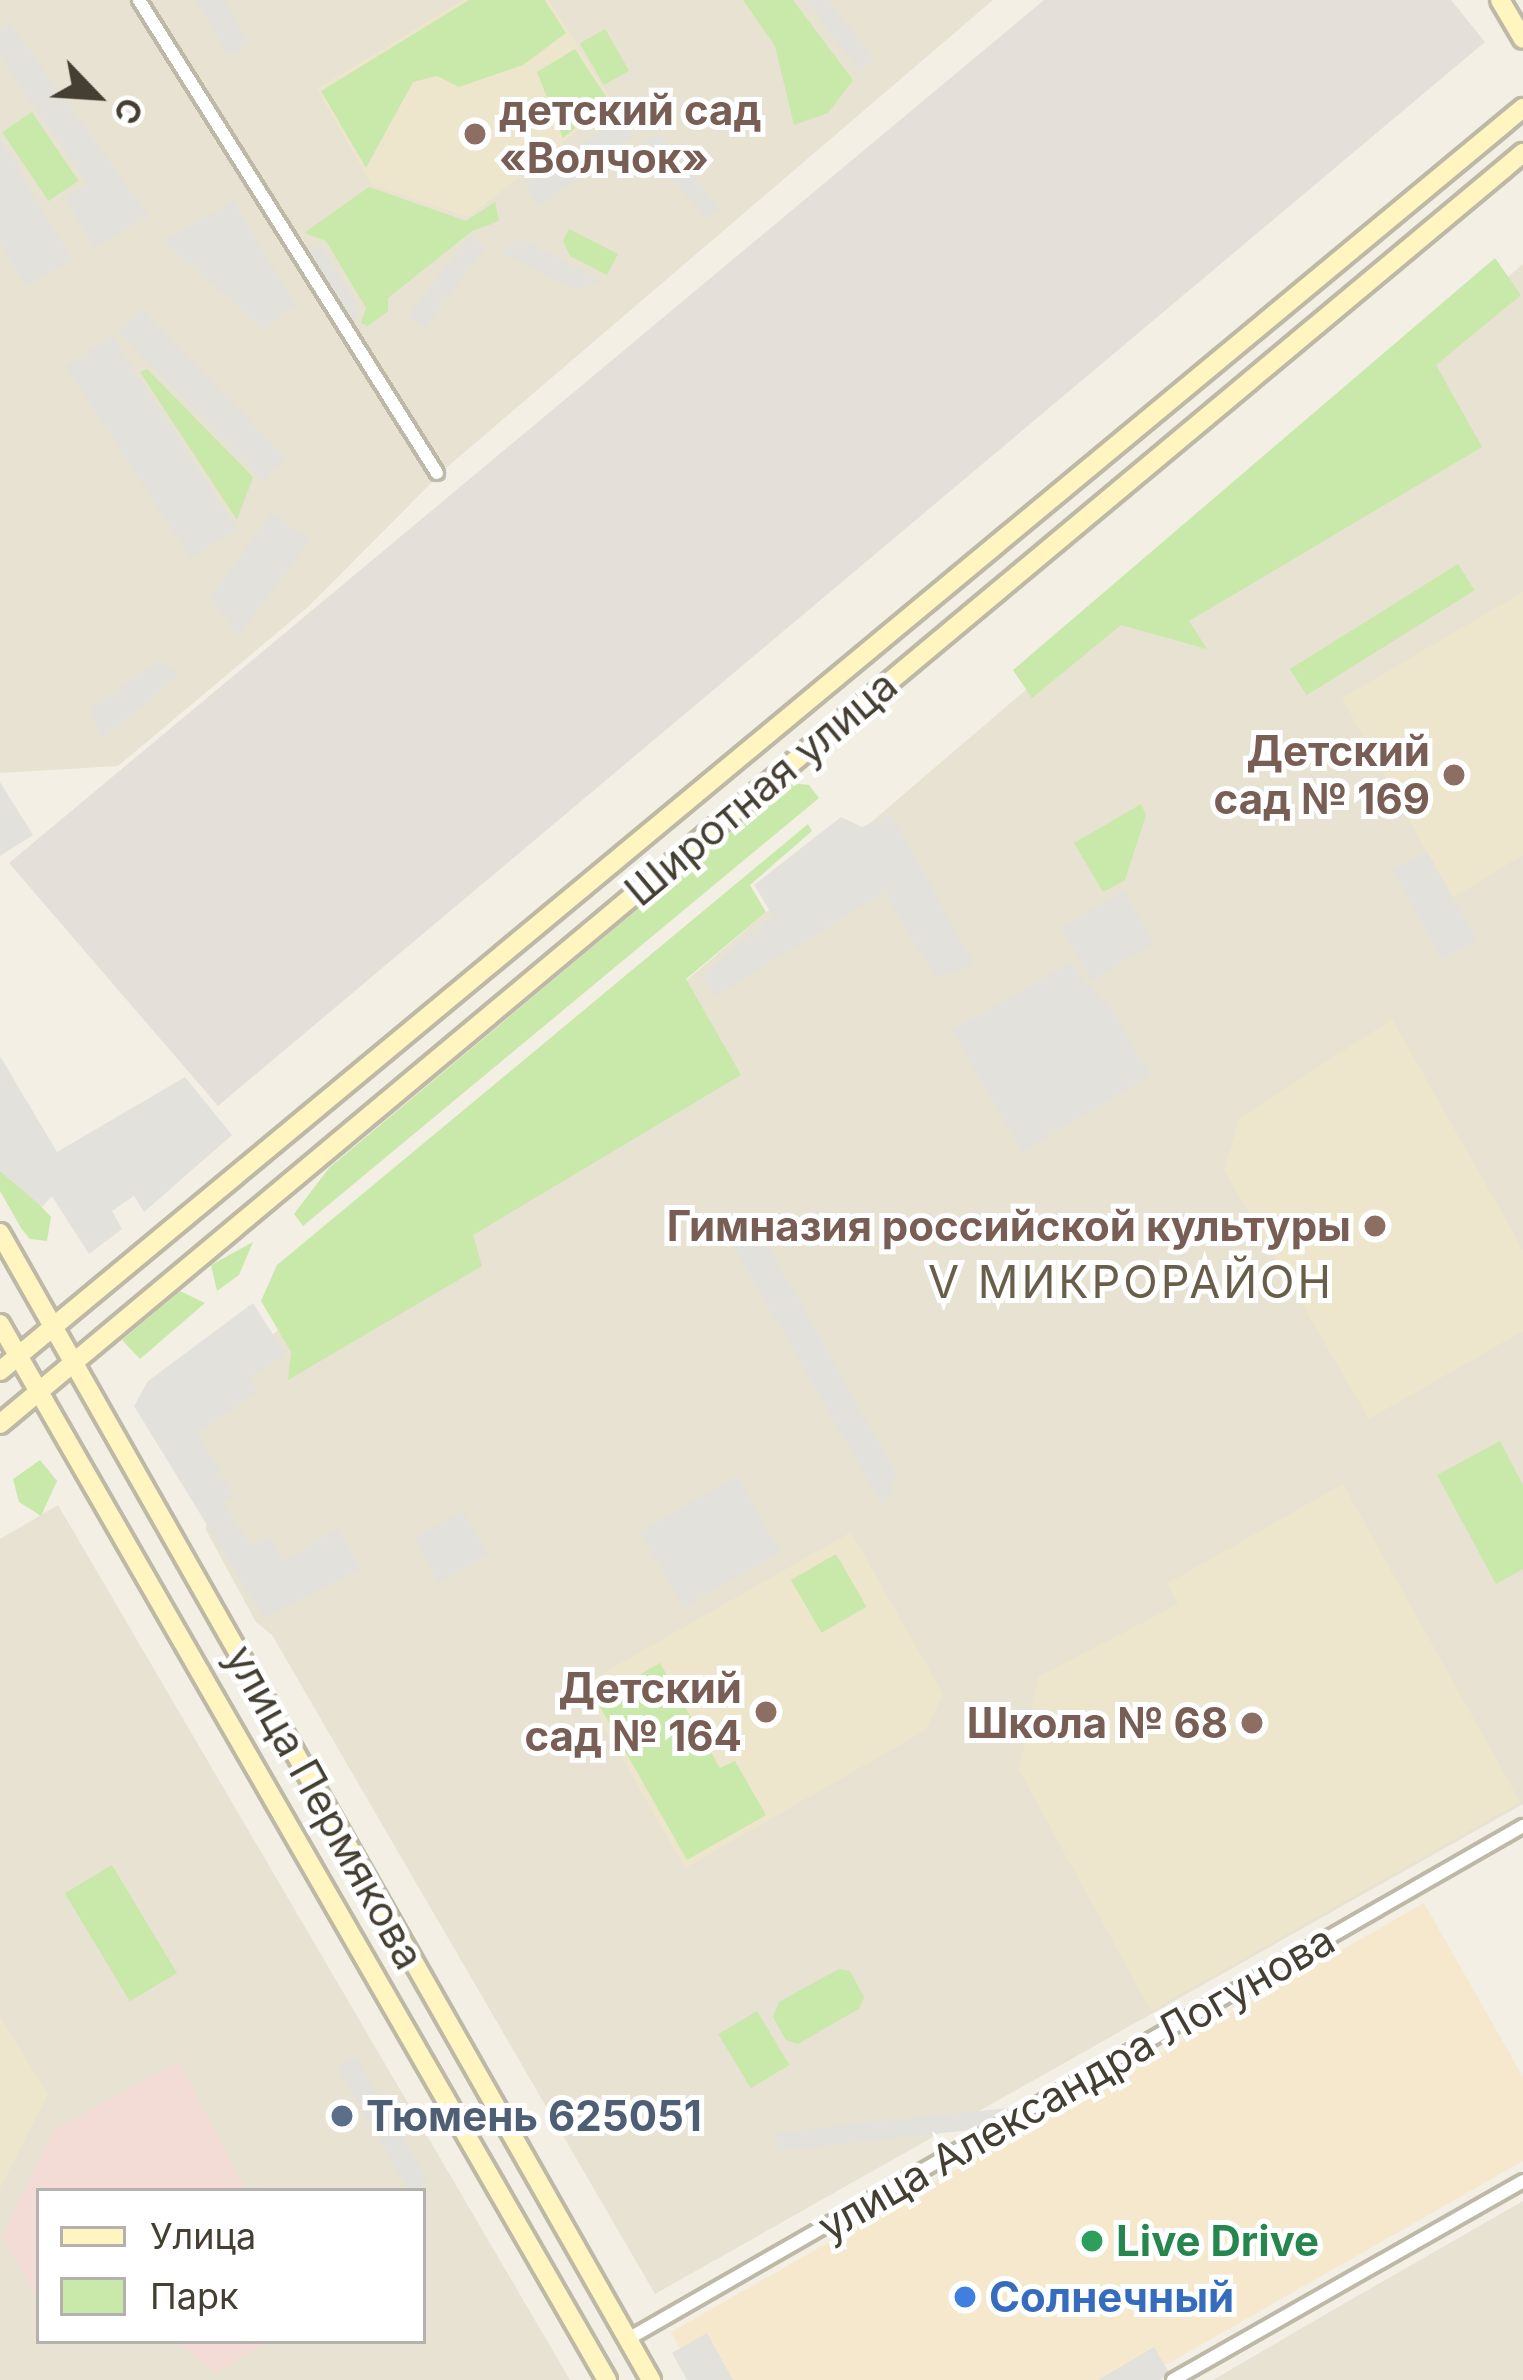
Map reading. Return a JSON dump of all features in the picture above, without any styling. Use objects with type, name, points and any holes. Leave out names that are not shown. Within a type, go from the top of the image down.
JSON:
[{"type":"main road","points":[[1500,0],[1523,39]]},
{"type":"main road","name":"Широтная улица","points":[[0,1371],[1523,108]]},
{"type":"main road","name":"Широтная улица","points":[[0,1424],[1523,153]]},
{"type":"main road","points":[[589,887],[611,913]]},
{"type":"main road","name":"улица Пермякова","points":[[0,1233],[651,2380]]},
{"type":"main road","name":"улица Пермякова","points":[[0,1324],[607,2380]]},
{"type":"street","points":[[139,0],[437,473]]},
{"type":"street","name":"улица Александра Логунова","points":[[628,2338],[1523,1826]]},
{"type":"street","points":[[1173,2380],[1523,2181]]},
{"type":"shaded area","points":[[0,0],[993,0],[446,468],[309,606],[118,766],[0,773]]},
{"type":"shaded area","points":[[196,0],[225,0],[250,43],[228,55]]},
{"type":"shaded area","points":[[463,0],[549,0],[613,103],[468,217],[372,185],[317,89]]},
{"type":"shaded area","points":[[806,0],[828,0],[874,59],[860,73]]},
{"type":"shaded area","points":[[1044,0],[1451,0],[1485,42],[218,1106],[9,863]]},
{"type":"shaded area","points":[[9,22],[149,216],[94,248],[66,198],[88,184],[0,57],[0,29]]},
{"type":"shaded area","points":[[616,120],[633,135],[539,207],[525,185]]},
{"type":"shaded area","points":[[657,132],[720,209],[707,219],[641,144]]},
{"type":"shaded area","points":[[0,138],[72,260],[26,287],[0,242]]},
{"type":"shaded area","points":[[233,201],[296,305],[264,330],[163,241]]},
{"type":"shaded area","points":[[469,236],[485,248],[425,328],[409,316]]},
{"type":"shaded area","points":[[519,238],[600,280],[577,291],[503,253]]},
{"type":"shaded area","points":[[321,246],[360,309],[349,333],[291,248]]},
{"type":"shaded area","points":[[1523,264],[1523,1804],[655,2294],[272,1635],[256,1622],[206,1530],[207,1511],[166,1426]]},
{"type":"shaded area","points":[[142,309],[286,458],[262,481],[118,332]]},
{"type":"shaded area","points":[[112,336],[237,529],[191,559],[66,366]]},
{"type":"shaded area","points":[[271,513],[311,539],[238,637],[211,598]]},
{"type":"shaded area","name":"Детский сад № 169","points":[[1523,592],[1523,855],[1452,898],[1342,698]]},
{"type":"shaded area","points":[[159,660],[180,675],[101,739],[91,709]]},
{"type":"shaded area","points":[[0,782],[33,835],[0,856]]},
{"type":"shaded area","points":[[891,814],[974,964],[936,977],[884,892],[716,996],[703,975],[773,916],[754,885],[841,817],[862,827]]},
{"type":"shaded area","points":[[1427,851],[1476,940],[1442,959],[1393,870]]},
{"type":"shaded area","points":[[1124,891],[1154,944],[1091,980],[1061,928]]},
{"type":"shaded area","points":[[1070,963],[1113,1011],[1151,1075],[1022,1152],[952,1030]]},
{"type":"shaded area","points":[[1392,1019],[1523,1250],[1523,1331],[1369,1419],[1224,1170],[1239,1119]]},
{"type":"shaded area","points":[[0,1056],[57,1152],[185,1077],[232,1135],[144,1212],[134,1196],[112,1211],[122,1229],[89,1254],[52,1196],[42,1207],[0,1171]]},
{"type":"shaded area","points":[[756,1223],[897,1476],[883,1506],[722,1226]]},
{"type":"shaded area","points":[[253,1303],[286,1355],[250,1376],[257,1392],[198,1432],[233,1496],[223,1503],[251,1546],[270,1538],[284,1561],[338,1529],[360,1569],[264,1618],[134,1406],[148,1381]]},
{"type":"shaded area","points":[[737,1476],[781,1551],[684,1607],[640,1532]]},
{"type":"shaded area","name":"Школа № 68","points":[[1343,1484],[1520,1802],[1151,2011],[1019,1770],[1038,1677],[1178,1604],[1168,1583]]},
{"type":"shaded area","points":[[58,1505],[570,2380],[0,2380],[0,1539]]},
{"type":"shaded area","points":[[463,1511],[487,1555],[438,1582],[414,1538]]},
{"type":"shaded area","name":"Детский сад № 164","points":[[851,1532],[943,1694],[926,1730],[685,1868],[581,1686]]},
{"type":"shaded area","points":[[1424,1903],[1523,2077],[1523,2161],[1139,2380],[698,2380],[671,2332]]},
{"type":"shaded area","points":[[0,2017],[48,2094],[0,2188]]},
{"type":"shaded area","points":[[356,2057],[428,2182],[417,2188],[407,2188],[338,2068]]},
{"type":"shaded area","points":[[179,2061],[244,2188],[36,2188],[36,2296],[2,2236],[54,2130]]},
{"type":"shaded area","points":[[1037,2105],[1039,2123],[778,2150],[776,2132]]},
{"type":"shaded area","points":[[1523,2201],[1523,2380],[1213,2380],[1307,2325]]},
{"type":"shaded area","points":[[707,2333],[733,2380],[687,2380],[672,2353]]},
{"type":"shaded area","points":[[180,2344],[265,2344],[215,2373]]},
{"type":"shaded area","points":[[1154,2347],[1170,2374],[1160,2380],[1098,2380]]},
{"type":"green space","points":[[469,0],[545,0],[566,33],[523,65],[459,87],[437,76],[413,82],[366,168],[321,91]]},
{"type":"green space","points":[[743,0],[793,0],[853,80],[828,113],[794,125],[775,46]]},
{"type":"green space","points":[[605,29],[629,71],[604,85],[580,44]]},
{"type":"green space","points":[[575,49],[609,101],[563,138],[537,72]]},
{"type":"green space","points":[[32,112],[78,181],[49,201],[2,132]]},
{"type":"green space","points":[[369,187],[466,221],[495,202],[499,221],[472,231],[388,298],[388,311],[368,326],[361,323],[366,308],[326,241],[304,233]]},
{"type":"green space","points":[[569,229],[618,254],[607,275],[570,256],[563,241]]},
{"type":"green space","points":[[1495,258],[1521,295],[1436,365],[1482,447],[1189,621],[1207,649],[1121,625],[1032,698],[1013,670]]},
{"type":"green space","points":[[147,369],[253,477],[237,520],[140,372]]},
{"type":"green space","points":[[1458,564],[1474,590],[1307,695],[1290,669]]},
{"type":"green space","points":[[788,783],[809,785],[819,798],[303,1226],[294,1214],[329,1168]]},
{"type":"green space","points":[[1141,804],[1146,815],[1125,880],[1103,892],[1074,843]]},
{"type":"green space","points":[[808,824],[812,831],[750,885],[766,912],[686,979],[741,1075],[473,1235],[482,1266],[288,1380],[291,1352],[261,1301],[277,1265]]},
{"type":"green space","points":[[7,1170],[51,1217],[47,1241],[30,1239],[0,1191],[0,1171]]},
{"type":"green space","points":[[253,1242],[239,1275],[217,1291],[211,1265]]},
{"type":"green space","points":[[180,1291],[205,1303],[140,1359],[122,1340]]},
{"type":"green space","points":[[1500,1441],[1523,1485],[1523,1569],[1496,1584],[1437,1475]]},
{"type":"green space","points":[[40,1460],[57,1481],[41,1516],[19,1502],[13,1479]]},
{"type":"green space","points":[[836,1554],[867,1607],[821,1633],[791,1580]]},
{"type":"green space","points":[[660,1663],[720,1768],[735,1761],[766,1815],[687,1860],[596,1700]]},
{"type":"green space","points":[[112,1865],[177,1973],[130,2001],[65,1893]]},
{"type":"green space","points":[[839,1969],[850,1971],[864,1997],[860,2008],[798,2044],[786,2040],[773,2017],[779,2002]]},
{"type":"green space","points":[[757,2011],[789,2065],[751,2088],[718,2034]]},
{"type":"place","name":"детский сад «Волчок»","points":[[475,134]]},
{"type":"place","name":"Детский сад № 169","points":[[1454,775]]},
{"type":"place","name":"Гимназия российской культуры","points":[[1375,1226]]},
{"type":"place","name":"Детский сад № 164","points":[[766,1712]]},
{"type":"place","name":"Школа № 68","points":[[1252,1723]]},
{"type":"place","name":"Тюмень 625051","points":[[342,2116]]},
{"type":"place","name":"Live Drive","points":[[1092,2241]]},
{"type":"place","name":"Солнечный","points":[[965,2297]]},
{"type":"district","name":"V МИКРОРАЙОН","points":[[1131,1282]]}]
